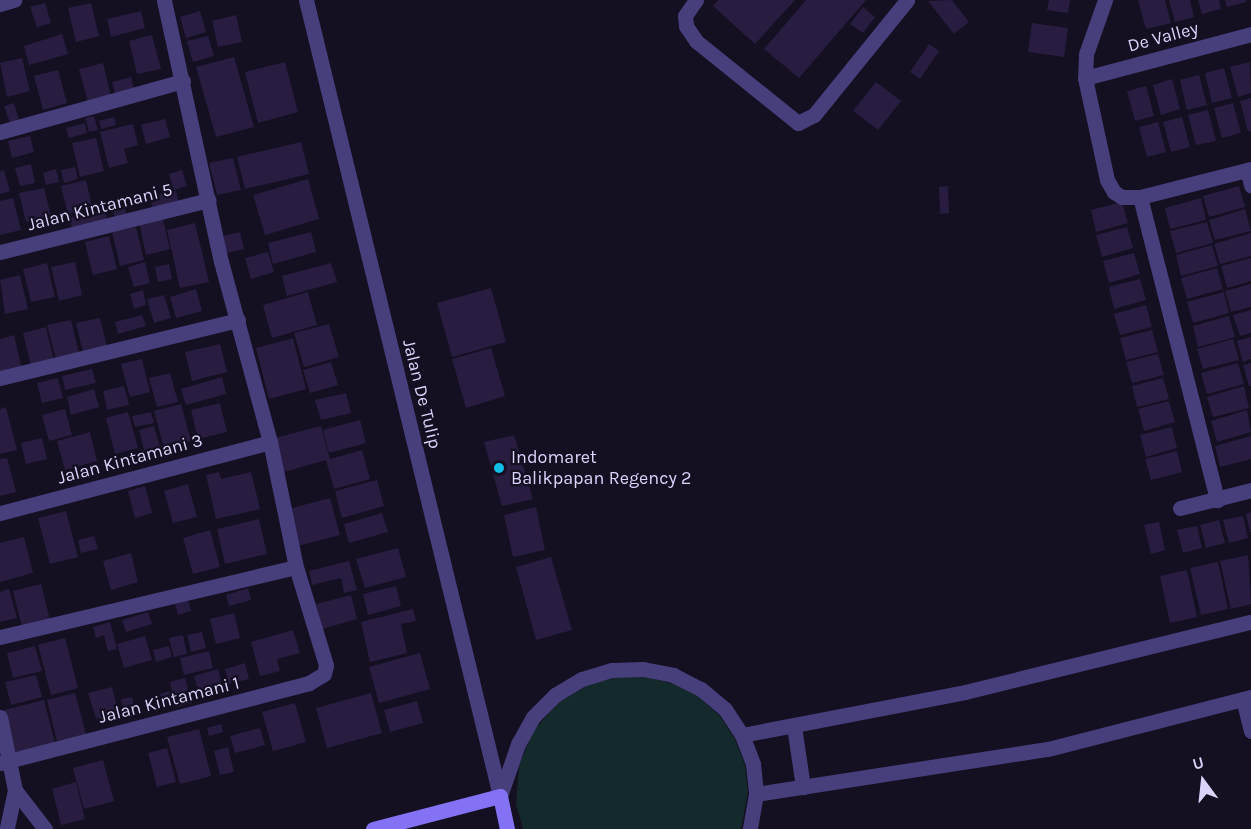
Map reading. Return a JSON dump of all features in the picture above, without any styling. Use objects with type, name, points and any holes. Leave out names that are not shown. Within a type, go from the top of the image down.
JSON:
[{"type":"street","points":[[0,4],[14,0]]},
{"type":"street","points":[[0,637],[296,567],[270,442],[209,200],[164,0]]},
{"type":"street","name":"Jalan De Tulip","points":[[306,0],[500,796]]},
{"type":"street","points":[[696,0],[686,16],[686,26],[696,41],[798,123],[814,115],[907,0]]},
{"type":"street","points":[[1105,0],[1086,54],[1085,78],[1107,180],[1114,192],[1122,196],[1140,197],[1250,175]]},
{"type":"street","name":"De Valley","points":[[1085,78],[1251,34]]},
{"type":"street","points":[[0,132],[183,81]]},
{"type":"street","points":[[1140,197],[1218,500]]},
{"type":"street","name":"Jalan Kintamani 5","points":[[0,252],[209,200]]},
{"type":"street","points":[[0,378],[238,320]]},
{"type":"street","name":"Jalan Kintamani 3","points":[[0,513],[270,442]]},
{"type":"street","points":[[1180,508],[1251,490]]},
{"type":"street","name":"Jalan Kintamani 1","points":[[5,762],[309,683],[324,674],[326,665],[296,567]]},
{"type":"street","points":[[742,735],[965,692],[1251,622]]},
{"type":"street","points":[[507,829],[500,796],[518,744],[533,717],[555,695],[582,679],[612,670],[643,669],[674,675],[701,689],[724,709],[742,735],[753,764],[756,794],[750,829]]},
{"type":"street","points":[[756,794],[1047,749],[1247,698],[1251,731]]},
{"type":"street","points":[[0,717],[5,762],[15,790],[45,829]]},
{"type":"street","points":[[794,726],[803,787]]},
{"type":"street","points":[[7,829],[15,790]]},
{"type":"street","points":[[373,829],[500,796]]},
{"type":"green space","points":[[619,677],[647,677],[674,684],[699,697],[720,716],[735,739],[745,765],[748,792],[741,829],[523,829],[516,804],[519,766],[533,731],[559,702],[592,683]]},
{"type":"building","points":[[718,0],[795,0],[755,44],[713,6]]},
{"type":"building","points":[[806,0],[866,0],[799,78],[764,49]]},
{"type":"building","points":[[952,0],[969,22],[954,34],[928,1]]},
{"type":"building","points":[[1049,0],[1070,0],[1068,13],[1047,10]]},
{"type":"building","points":[[1138,0],[1165,0],[1171,23],[1146,29]]},
{"type":"building","points":[[1169,0],[1190,0],[1194,17],[1175,22]]},
{"type":"building","points":[[1198,0],[1219,0],[1221,9],[1202,14]]},
{"type":"building","points":[[1225,0],[1246,0],[1246,2],[1227,7]]},
{"type":"building","points":[[45,3],[51,23],[37,27],[30,7]]},
{"type":"building","points":[[91,3],[99,36],[76,42],[68,8]]},
{"type":"building","points":[[863,7],[875,17],[863,33],[850,24]]},
{"type":"building","points":[[141,11],[145,28],[111,37],[107,19]]},
{"type":"building","points":[[200,11],[206,32],[186,38],[180,17]]},
{"type":"building","points":[[236,15],[242,42],[218,47],[212,21]]},
{"type":"building","points":[[1032,23],[1068,28],[1064,57],[1028,52]]},
{"type":"building","points":[[62,34],[68,54],[29,65],[24,46]]},
{"type":"building","points":[[152,35],[161,69],[137,74],[129,41]]},
{"type":"building","points":[[208,36],[214,56],[193,62],[187,41]]},
{"type":"building","points":[[929,44],[939,51],[920,79],[910,72]]},
{"type":"building","points":[[234,57],[254,127],[216,137],[196,67]]},
{"type":"building","points":[[22,58],[30,91],[7,97],[0,63]]},
{"type":"building","points":[[285,62],[298,112],[258,123],[245,72]]},
{"type":"building","points":[[1250,62],[1251,93],[1238,97],[1230,67]]},
{"type":"building","points":[[103,63],[111,96],[88,102],[79,69]]},
{"type":"building","points":[[1224,68],[1232,98],[1212,103],[1205,73]]},
{"type":"building","points":[[58,70],[67,103],[43,110],[34,76]]},
{"type":"building","points":[[1199,75],[1207,105],[1187,110],[1180,80]]},
{"type":"building","points":[[131,77],[135,92],[116,97],[112,82]]},
{"type":"building","points":[[1172,79],[1180,109],[1161,115],[1153,85]]},
{"type":"building","points":[[876,82],[901,101],[878,130],[853,111]]},
{"type":"building","points":[[1146,86],[1154,116],[1135,121],[1127,91]]},
{"type":"building","points":[[1251,98],[1251,131],[1248,132],[1240,101]]},
{"type":"building","points":[[14,103],[19,120],[10,123],[4,106]]},
{"type":"building","points":[[1233,103],[1241,133],[1222,138],[1214,108]]},
{"type":"building","points":[[1208,110],[1216,141],[1196,145],[1188,115]]},
{"type":"building","points":[[94,116],[98,130],[89,132],[85,118]]},
{"type":"building","points":[[114,117],[116,125],[101,129],[99,121]]},
{"type":"building","points":[[1182,117],[1190,147],[1171,152],[1163,122]]},
{"type":"building","points":[[165,119],[170,137],[146,144],[141,125]]},
{"type":"building","points":[[1158,122],[1166,152],[1147,157],[1139,127]]},
{"type":"building","points":[[85,123],[87,133],[69,138],[66,128]]},
{"type":"building","points":[[133,124],[138,145],[124,149],[128,163],[109,168],[100,132]]},
{"type":"building","points":[[30,136],[34,152],[12,158],[8,141]]},
{"type":"building","points":[[96,138],[104,171],[80,177],[72,143]]},
{"type":"building","points":[[301,142],[309,174],[245,189],[237,157]]},
{"type":"building","points":[[233,158],[241,190],[217,195],[209,163]]},
{"type":"building","points":[[31,164],[35,183],[20,186],[15,168]]},
{"type":"building","points":[[75,167],[78,179],[64,183],[61,170]]},
{"type":"building","points":[[56,169],[59,182],[46,185],[43,173]]},
{"type":"building","points":[[4,170],[10,191],[0,194],[0,171]]},
{"type":"building","points":[[182,170],[187,186],[174,190],[169,174]]},
{"type":"building","points":[[308,179],[319,219],[265,235],[253,195]]},
{"type":"building","points":[[86,180],[92,207],[68,214],[61,186]]},
{"type":"building","points":[[948,186],[949,213],[940,214],[939,187]]},
{"type":"building","points":[[1239,186],[1245,207],[1209,217],[1203,196]]},
{"type":"building","points":[[44,188],[51,216],[26,222],[19,193]]},
{"type":"building","points":[[176,191],[179,204],[153,210],[150,197]]},
{"type":"building","points":[[13,198],[21,230],[0,235],[0,201]]},
{"type":"building","points":[[1201,198],[1206,220],[1170,229],[1165,208]]},
{"type":"building","points":[[1122,202],[1128,223],[1096,232],[1091,210]]},
{"type":"building","points":[[125,207],[127,218],[115,221],[113,210]]},
{"type":"building","points":[[105,209],[107,219],[72,228],[69,218]]},
{"type":"building","points":[[1245,209],[1251,231],[1215,240],[1209,220]]},
{"type":"building","points":[[162,216],[170,249],[146,255],[139,222]]},
{"type":"building","points":[[1207,222],[1213,243],[1176,253],[1170,231]]},
{"type":"building","points":[[195,223],[209,282],[180,288],[167,230]]},
{"type":"building","points":[[136,227],[144,260],[120,266],[112,232]]},
{"type":"building","points":[[1127,227],[1133,248],[1102,257],[1096,235]]},
{"type":"building","points":[[240,232],[244,249],[223,254],[218,237]]},
{"type":"building","points":[[311,232],[316,252],[273,264],[268,243]]},
{"type":"building","points":[[1251,233],[1251,256],[1220,264],[1214,244]]},
{"type":"building","points":[[109,236],[117,269],[93,275],[85,242]]},
{"type":"building","points":[[1212,245],[1218,266],[1181,276],[1176,255]]},
{"type":"building","points":[[268,252],[274,272],[251,279],[245,258]]},
{"type":"building","points":[[1134,253],[1140,274],[1109,283],[1103,261]]},
{"type":"building","points":[[1251,258],[1251,281],[1227,288],[1221,266]]},
{"type":"building","points":[[75,262],[82,295],[59,301],[51,267]]},
{"type":"building","points":[[145,262],[150,283],[134,287],[128,267]]},
{"type":"building","points":[[47,263],[55,297],[31,302],[23,269]]},
{"type":"building","points":[[331,263],[337,282],[287,296],[282,276]]},
{"type":"building","points":[[169,264],[172,279],[158,282],[155,267]]},
{"type":"building","points":[[1217,268],[1223,289],[1187,299],[1181,278]]},
{"type":"building","points":[[20,275],[28,309],[5,314],[0,280]]},
{"type":"building","points":[[1140,279],[1146,300],[1114,309],[1109,287]]},
{"type":"building","points":[[1251,284],[1251,307],[1231,312],[1225,291]]},
{"type":"building","points":[[491,288],[506,342],[452,357],[437,303]]},
{"type":"building","points":[[196,289],[202,311],[176,318],[170,297]]},
{"type":"building","points":[[143,290],[146,305],[134,309],[130,294]]},
{"type":"building","points":[[308,292],[317,325],[272,338],[263,305]]},
{"type":"building","points":[[1224,292],[1229,313],[1193,323],[1187,302]]},
{"type":"building","points":[[164,295],[171,318],[154,323],[147,299]]},
{"type":"building","points":[[1146,305],[1152,327],[1120,335],[1114,314]]},
{"type":"building","points":[[1251,310],[1251,333],[1240,336],[1233,315]]},
{"type":"building","points":[[142,315],[146,326],[118,334],[115,322]]},
{"type":"building","points":[[1229,316],[1235,337],[1198,347],[1193,326]]},
{"type":"building","points":[[100,318],[108,351],[84,357],[76,323]]},
{"type":"building","points":[[71,320],[79,353],[56,359],[47,325]]},
{"type":"building","points":[[329,324],[339,357],[304,367],[294,333]]},
{"type":"building","points":[[46,327],[54,361],[31,366],[23,333]]},
{"type":"building","points":[[1152,330],[1158,352],[1126,360],[1120,338]]},
{"type":"building","points":[[14,335],[22,369],[0,374],[0,339]]},
{"type":"building","points":[[1251,337],[1251,359],[1243,362],[1237,341]]},
{"type":"building","points":[[293,338],[306,389],[269,399],[256,348]]},
{"type":"building","points":[[1233,339],[1239,360],[1203,369],[1197,349]]},
{"type":"building","points":[[220,344],[227,372],[192,381],[185,352]]},
{"type":"building","points":[[491,348],[505,396],[466,408],[452,359]]},
{"type":"building","points":[[1158,354],[1164,375],[1132,383],[1126,362]]},
{"type":"building","points":[[142,359],[150,392],[130,397],[121,364]]},
{"type":"building","points":[[331,362],[338,385],[310,393],[303,370]]},
{"type":"building","points":[[1238,363],[1244,384],[1207,394],[1201,373]]},
{"type":"building","points":[[1251,363],[1251,386],[1249,386],[1243,365]]},
{"type":"building","points":[[92,369],[96,383],[65,390],[62,376]]},
{"type":"building","points":[[170,373],[178,402],[157,407],[149,378]]},
{"type":"building","points":[[222,377],[226,394],[186,405],[181,389]]},
{"type":"building","points":[[58,378],[63,398],[42,403],[37,383]]},
{"type":"building","points":[[1163,378],[1169,399],[1137,407],[1132,386]]},
{"type":"building","points":[[124,386],[129,405],[107,410],[103,391]]},
{"type":"building","points":[[1244,386],[1249,408],[1213,417],[1207,397]]},
{"type":"building","points":[[94,389],[99,407],[71,415],[67,397]]},
{"type":"building","points":[[346,393],[351,413],[321,420],[315,400]]},
{"type":"building","points":[[1169,401],[1175,422],[1144,431],[1138,409]]},
{"type":"building","points":[[220,403],[227,432],[198,439],[191,410]]},
{"type":"building","points":[[181,404],[191,441],[164,448],[154,411]]},
{"type":"building","points":[[6,407],[17,450],[0,454],[0,409]]},
{"type":"building","points":[[65,409],[72,435],[49,441],[42,415]]},
{"type":"building","points":[[1247,410],[1251,432],[1217,442],[1211,421]]},
{"type":"building","points":[[128,412],[138,448],[115,454],[106,418]]},
{"type":"building","points":[[151,412],[154,423],[135,427],[132,416]]},
{"type":"building","points":[[360,420],[366,443],[329,453],[323,430]]},
{"type":"building","points":[[154,426],[162,454],[146,458],[139,430]]},
{"type":"building","points":[[321,426],[330,459],[362,450],[370,479],[334,489],[326,460],[284,472],[275,438]]},
{"type":"building","points":[[1172,427],[1177,448],[1146,457],[1140,435]]},
{"type":"building","points":[[90,432],[97,461],[65,470],[57,441]]},
{"type":"building","points":[[514,435],[533,499],[502,506],[484,442]]},
{"type":"building","points":[[1251,436],[1251,459],[1220,467],[1215,446]]},
{"type":"building","points":[[42,438],[47,459],[26,464],[21,443]]},
{"type":"building","points":[[1177,451],[1182,472],[1151,480],[1145,459]]},
{"type":"building","points":[[7,458],[16,492],[0,496],[0,459]]},
{"type":"building","points":[[219,472],[221,479],[251,472],[260,509],[216,519],[206,475]]},
{"type":"building","points":[[377,480],[384,506],[342,518],[335,491]]},
{"type":"building","points":[[188,484],[197,517],[173,523],[164,491]]},
{"type":"building","points":[[145,486],[152,513],[135,518],[128,491]]},
{"type":"building","points":[[330,498],[340,535],[298,546],[288,509]]},
{"type":"building","points":[[536,507],[545,550],[513,557],[504,515]]},
{"type":"building","points":[[66,511],[78,557],[50,564],[38,518]]},
{"type":"building","points":[[1251,512],[1251,532],[1250,532],[1246,514]]},
{"type":"building","points":[[382,513],[388,532],[349,543],[344,524]]},
{"type":"building","points":[[1243,516],[1248,538],[1229,543],[1223,520]]},
{"type":"building","points":[[259,519],[267,554],[225,564],[217,529]]},
{"type":"building","points":[[1219,520],[1225,543],[1206,548],[1200,525]]},
{"type":"building","points":[[1159,522],[1165,550],[1151,554],[1144,525]]},
{"type":"building","points":[[1197,526],[1202,548],[1183,553],[1177,530]]},
{"type":"building","points":[[210,530],[220,567],[193,574],[183,538]]},
{"type":"building","points":[[94,536],[98,549],[81,553],[78,540]]},
{"type":"building","points":[[24,537],[33,573],[0,582],[0,543]]},
{"type":"building","points":[[398,548],[406,577],[365,588],[356,559]]},
{"type":"building","points":[[131,553],[138,582],[111,590],[103,561]]},
{"type":"building","points":[[1248,555],[1251,604],[1231,609],[1220,561]]},
{"type":"building","points":[[551,557],[572,630],[536,640],[516,567]]},
{"type":"building","points":[[349,561],[357,590],[344,593],[341,578],[312,585],[309,571]]},
{"type":"building","points":[[1218,562],[1228,609],[1201,615],[1190,568]]},
{"type":"building","points":[[1187,570],[1197,617],[1170,623],[1160,576]]},
{"type":"building","points":[[41,584],[50,620],[22,627],[13,591]]},
{"type":"building","points":[[396,586],[401,606],[368,615],[363,594]]},
{"type":"building","points":[[248,588],[251,600],[229,606],[226,595]]},
{"type":"building","points":[[9,589],[17,618],[0,622],[0,592]]},
{"type":"building","points":[[351,595],[357,619],[322,629],[316,604]]},
{"type":"building","points":[[188,600],[191,611],[178,615],[175,604]]},
{"type":"building","points":[[413,609],[416,621],[401,624],[407,653],[370,662],[361,622]]},
{"type":"building","points":[[148,612],[152,624],[126,632],[122,620]]},
{"type":"building","points":[[234,613],[240,638],[216,644],[210,619]]},
{"type":"building","points":[[110,622],[117,649],[108,651],[104,635],[96,638],[93,627]]},
{"type":"building","points":[[293,630],[300,653],[277,659],[280,671],[260,676],[251,642]]},
{"type":"building","points":[[202,632],[206,648],[191,652],[187,635]]},
{"type":"building","points":[[183,635],[187,654],[174,657],[169,638]]},
{"type":"building","points":[[145,636],[152,660],[124,668],[117,644]]},
{"type":"building","points":[[65,638],[78,688],[51,695],[38,645]]},
{"type":"building","points":[[35,646],[42,671],[13,678],[7,653]]},
{"type":"building","points":[[169,646],[172,657],[156,662],[153,650]]},
{"type":"building","points":[[209,651],[213,668],[184,675],[180,658]]},
{"type":"building","points":[[420,653],[430,689],[379,703],[369,667]]},
{"type":"building","points":[[245,663],[249,679],[229,684],[225,669]]},
{"type":"building","points":[[218,669],[223,689],[200,695],[194,676]]},
{"type":"building","points":[[36,675],[42,697],[11,705],[5,682]]},
{"type":"building","points":[[185,678],[192,703],[176,707],[170,682]]},
{"type":"building","points":[[112,687],[119,715],[97,721],[88,693]]},
{"type":"building","points":[[169,691],[174,707],[164,709],[160,694]]},
{"type":"building","points":[[75,693],[86,734],[57,741],[47,700]]},
{"type":"building","points":[[371,693],[382,733],[327,748],[316,708]]},
{"type":"building","points":[[132,697],[136,716],[125,719],[121,699]]},
{"type":"building","points":[[44,700],[55,743],[15,752],[4,710]]},
{"type":"building","points":[[417,701],[423,723],[390,732],[384,710]]},
{"type":"building","points":[[295,703],[306,742],[273,751],[262,712]]},
{"type":"building","points":[[221,724],[223,732],[209,736],[207,728]]},
{"type":"building","points":[[260,728],[265,745],[235,753],[230,736]]},
{"type":"building","points":[[199,729],[211,776],[180,784],[167,737]]},
{"type":"building","points":[[228,747],[234,772],[220,775],[214,751]]},
{"type":"building","points":[[167,748],[176,782],[157,787],[148,753]]},
{"type":"building","points":[[103,760],[114,801],[84,809],[73,768]]},
{"type":"building","points":[[76,782],[85,819],[61,825],[52,789]]},
{"type":"place","name":"Indomaret Balikpapan Regency 2","points":[[499,468]]}]
